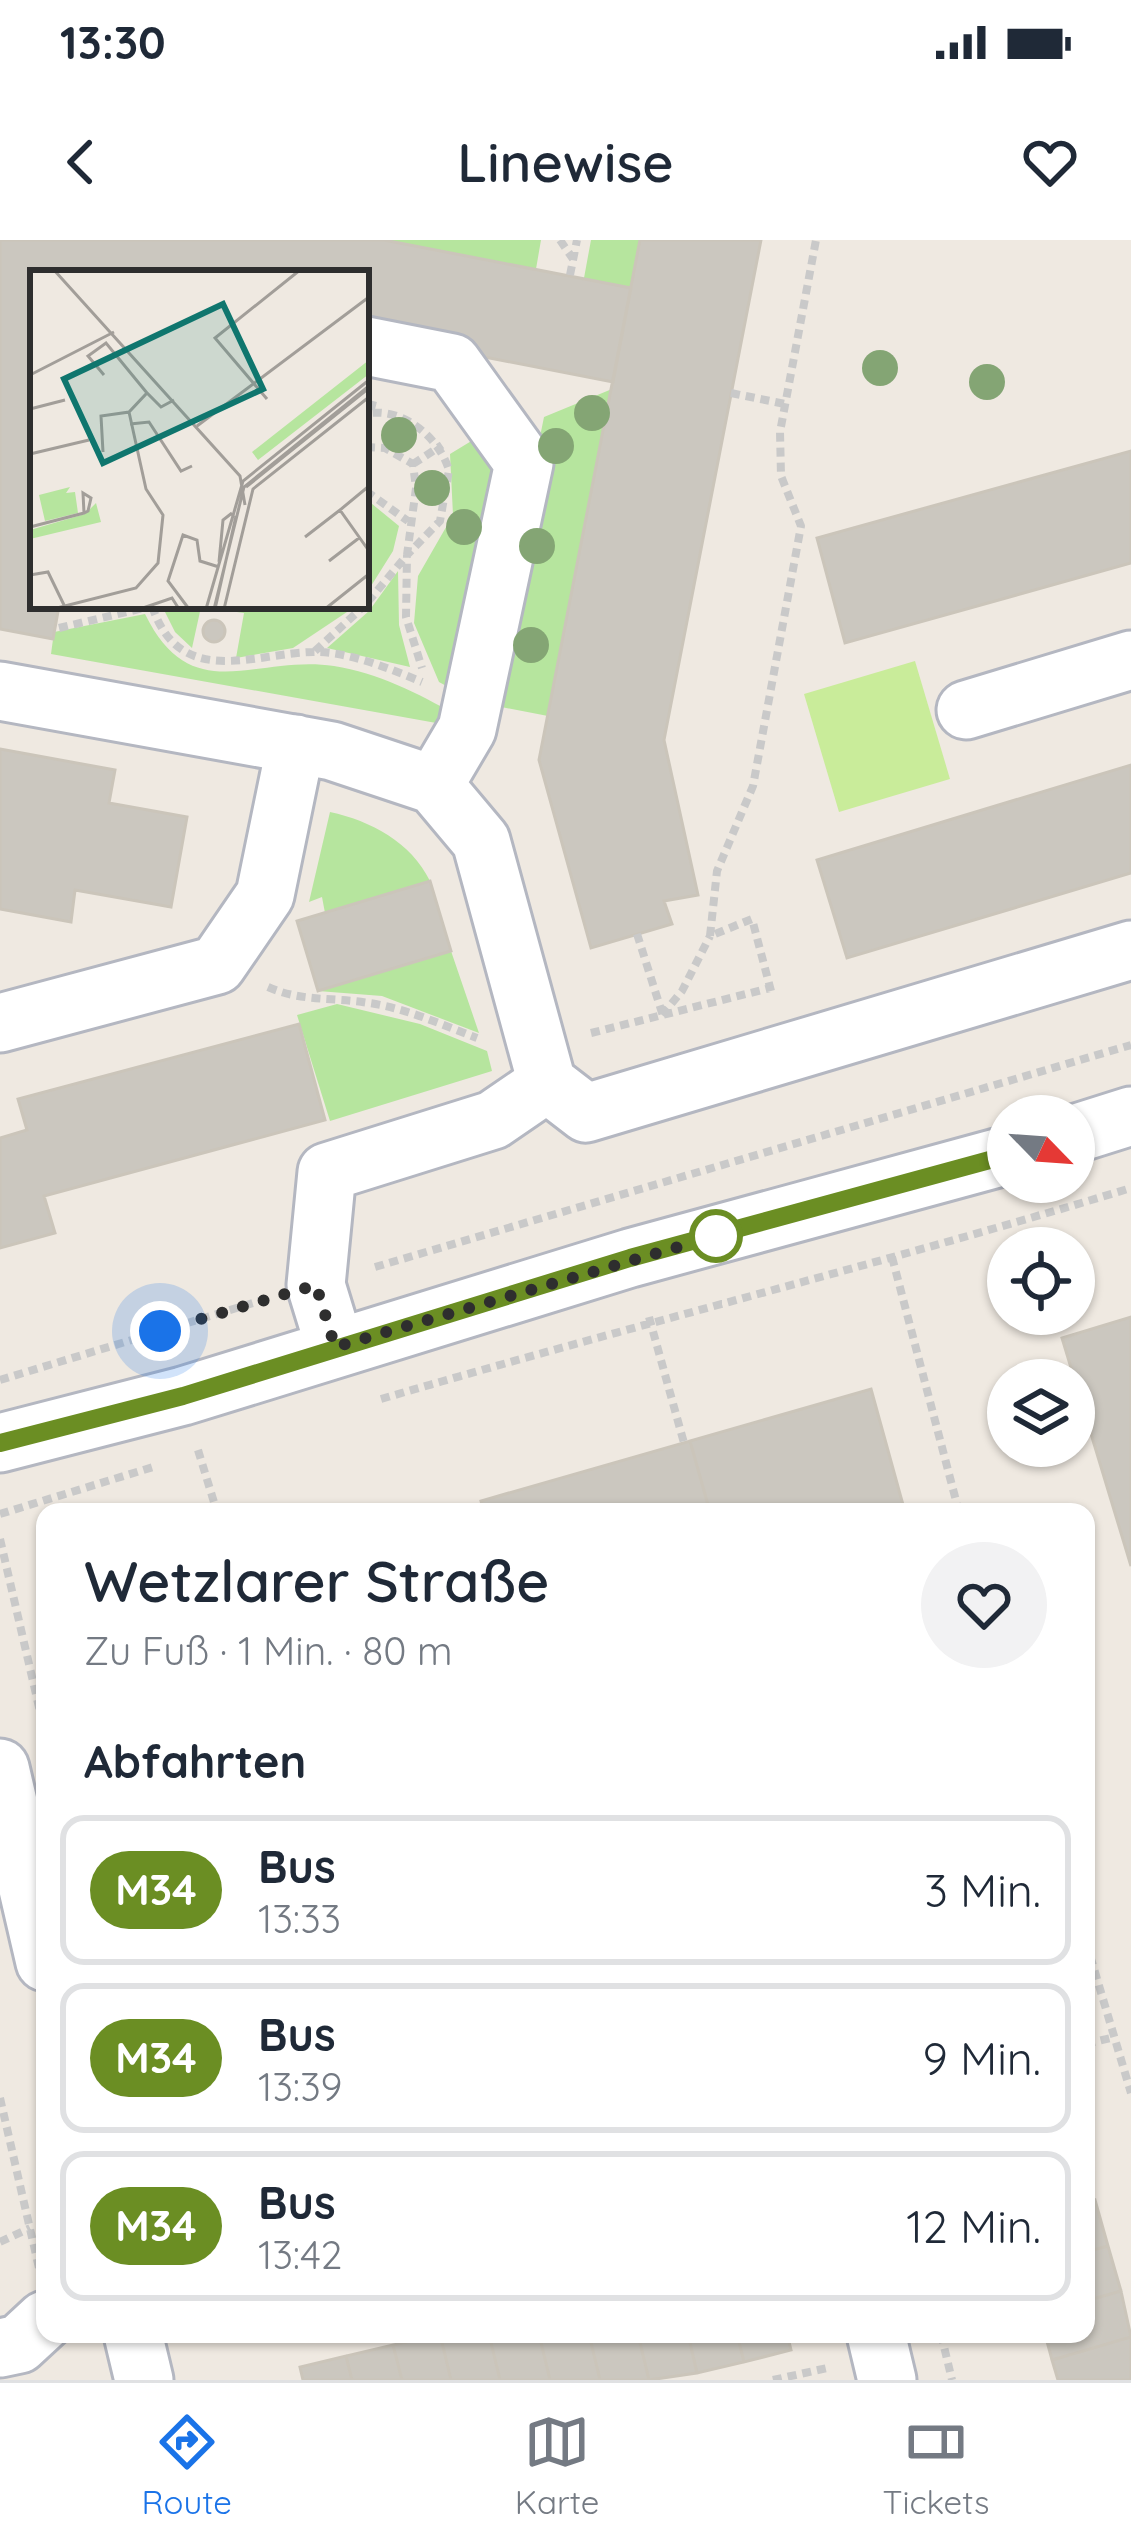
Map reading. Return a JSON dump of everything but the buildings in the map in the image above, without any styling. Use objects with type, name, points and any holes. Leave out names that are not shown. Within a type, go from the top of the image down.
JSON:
[{"type":"street","points":[[370,369],[452,363],[524,464],[466,729],[434,785]]},
{"type":"street","points":[[966,710],[1131,660]]},
{"type":"street","points":[[0,691],[296,744],[434,785],[481,841],[542,1064],[586,1114],[1131,950]]},
{"type":"street","points":[[14,1008],[217,965],[265,895],[296,744]]},
{"type":"street","points":[[335,1347],[316,1285],[327,1172],[493,1120],[542,1064]]},
{"type":"street","points":[[1095,1127],[1131,1116]]},
{"type":"street","points":[[0,1443],[183,1396],[335,1347],[987,1161]]},
{"type":"street","points":[[0,1772],[36,1924]]},
{"type":"street","points":[[0,2348],[19,2344],[36,2310]]},
{"type":"street","points":[[135,2343],[144,2380]]},
{"type":"street","points":[[878,2343],[887,2380]]},
{"type":"path","points":[[560,240],[573,260]]},
{"type":"path","points":[[570,275],[577,240]]},
{"type":"path","points":[[662,1015],[682,991],[710,936],[717,872],[753,786],[800,526],[781,476],[785,404],[816,240]]},
{"type":"path","points":[[369,600],[427,538],[445,510],[449,470],[441,446],[396,416],[370,413],[370,369]]},
{"type":"path","points":[[731,393],[785,404]]},
{"type":"path","points":[[413,464],[441,446]]},
{"type":"path","points":[[369,447],[385,448],[413,464]]},
{"type":"path","points":[[154,609],[167,635],[187,652],[210,659],[255,663],[314,652],[368,664],[434,688],[422,670],[406,617],[409,521],[416,488],[413,464]]},
{"type":"path","points":[[369,493],[409,521]]},
{"type":"path","points":[[59,628],[139,609]]},
{"type":"path","points":[[314,652],[361,609]]},
{"type":"path","points":[[710,936],[752,919],[789,1050]]},
{"type":"path","points":[[637,934],[683,1083]]},
{"type":"path","points":[[221,958],[300,1001],[318,998],[374,1004],[490,1042],[484,1021]]},
{"type":"path","points":[[542,1064],[662,1015],[770,988]]},
{"type":"path","points":[[0,1380],[1131,1045]]},
{"type":"path","points":[[379,1400],[650,1320],[893,1260],[1131,1188]]},
{"type":"path","points":[[878,1191],[956,1503]]},
{"type":"path","points":[[655,1337],[684,1443]]},
{"type":"path","points":[[177,1460],[221,1446]]},
{"type":"path","points":[[0,1514],[154,1466]]},
{"type":"path","points":[[0,1538],[36,1694]]},
{"type":"path","points":[[1095,1971],[1131,2093]]},
{"type":"path","points":[[1095,2042],[1115,2036]]},
{"type":"path","points":[[0,2098],[36,2259]]},
{"type":"path","points":[[0,2242],[30,2228]]},
{"type":"path","points":[[943,2343],[952,2380]]},
{"type":"green space","points":[[384,240],[541,240],[536,269]]},
{"type":"green space","points":[[591,240],[640,240],[631,288],[584,278]]},
{"type":"green space","points":[[612,389],[548,716],[486,704],[544,417]]},
{"type":"green space","points":[[473,440],[496,465],[450,688],[439,682],[414,623],[418,576],[453,515],[450,454]]},
{"type":"green space","points":[[369,501],[399,526],[393,551],[369,589]]},
{"type":"green space","points":[[398,571],[399,625],[410,667],[327,648],[369,611]]},
{"type":"green space","points":[[164,609],[201,609],[192,648],[175,632]]},
{"type":"green space","points":[[215,609],[352,609],[293,648],[236,658],[244,613]]},
{"type":"green space","points":[[145,614],[163,643],[183,661],[205,669],[305,664],[350,669],[442,707],[456,715],[453,726],[51,654],[54,632]]},
{"type":"green space","points":[[915,661],[950,779],[839,812],[804,694]]},
{"type":"green space","points":[[330,812],[388,835],[412,855],[430,881],[325,913],[322,897],[309,902]]},
{"type":"green space","points":[[451,951],[479,1033],[382,996],[318,991]]},
{"type":"green space","points":[[337,1004],[420,1024],[487,1051],[492,1071],[330,1121],[297,1015]]},
{"type":"bus line","name":"M34","points":[[0,1443],[183,1396],[630,1258],[987,1161]]},
{"type":"route","points":[[160,1331],[316,1285],[335,1347],[716,1236]]}]
